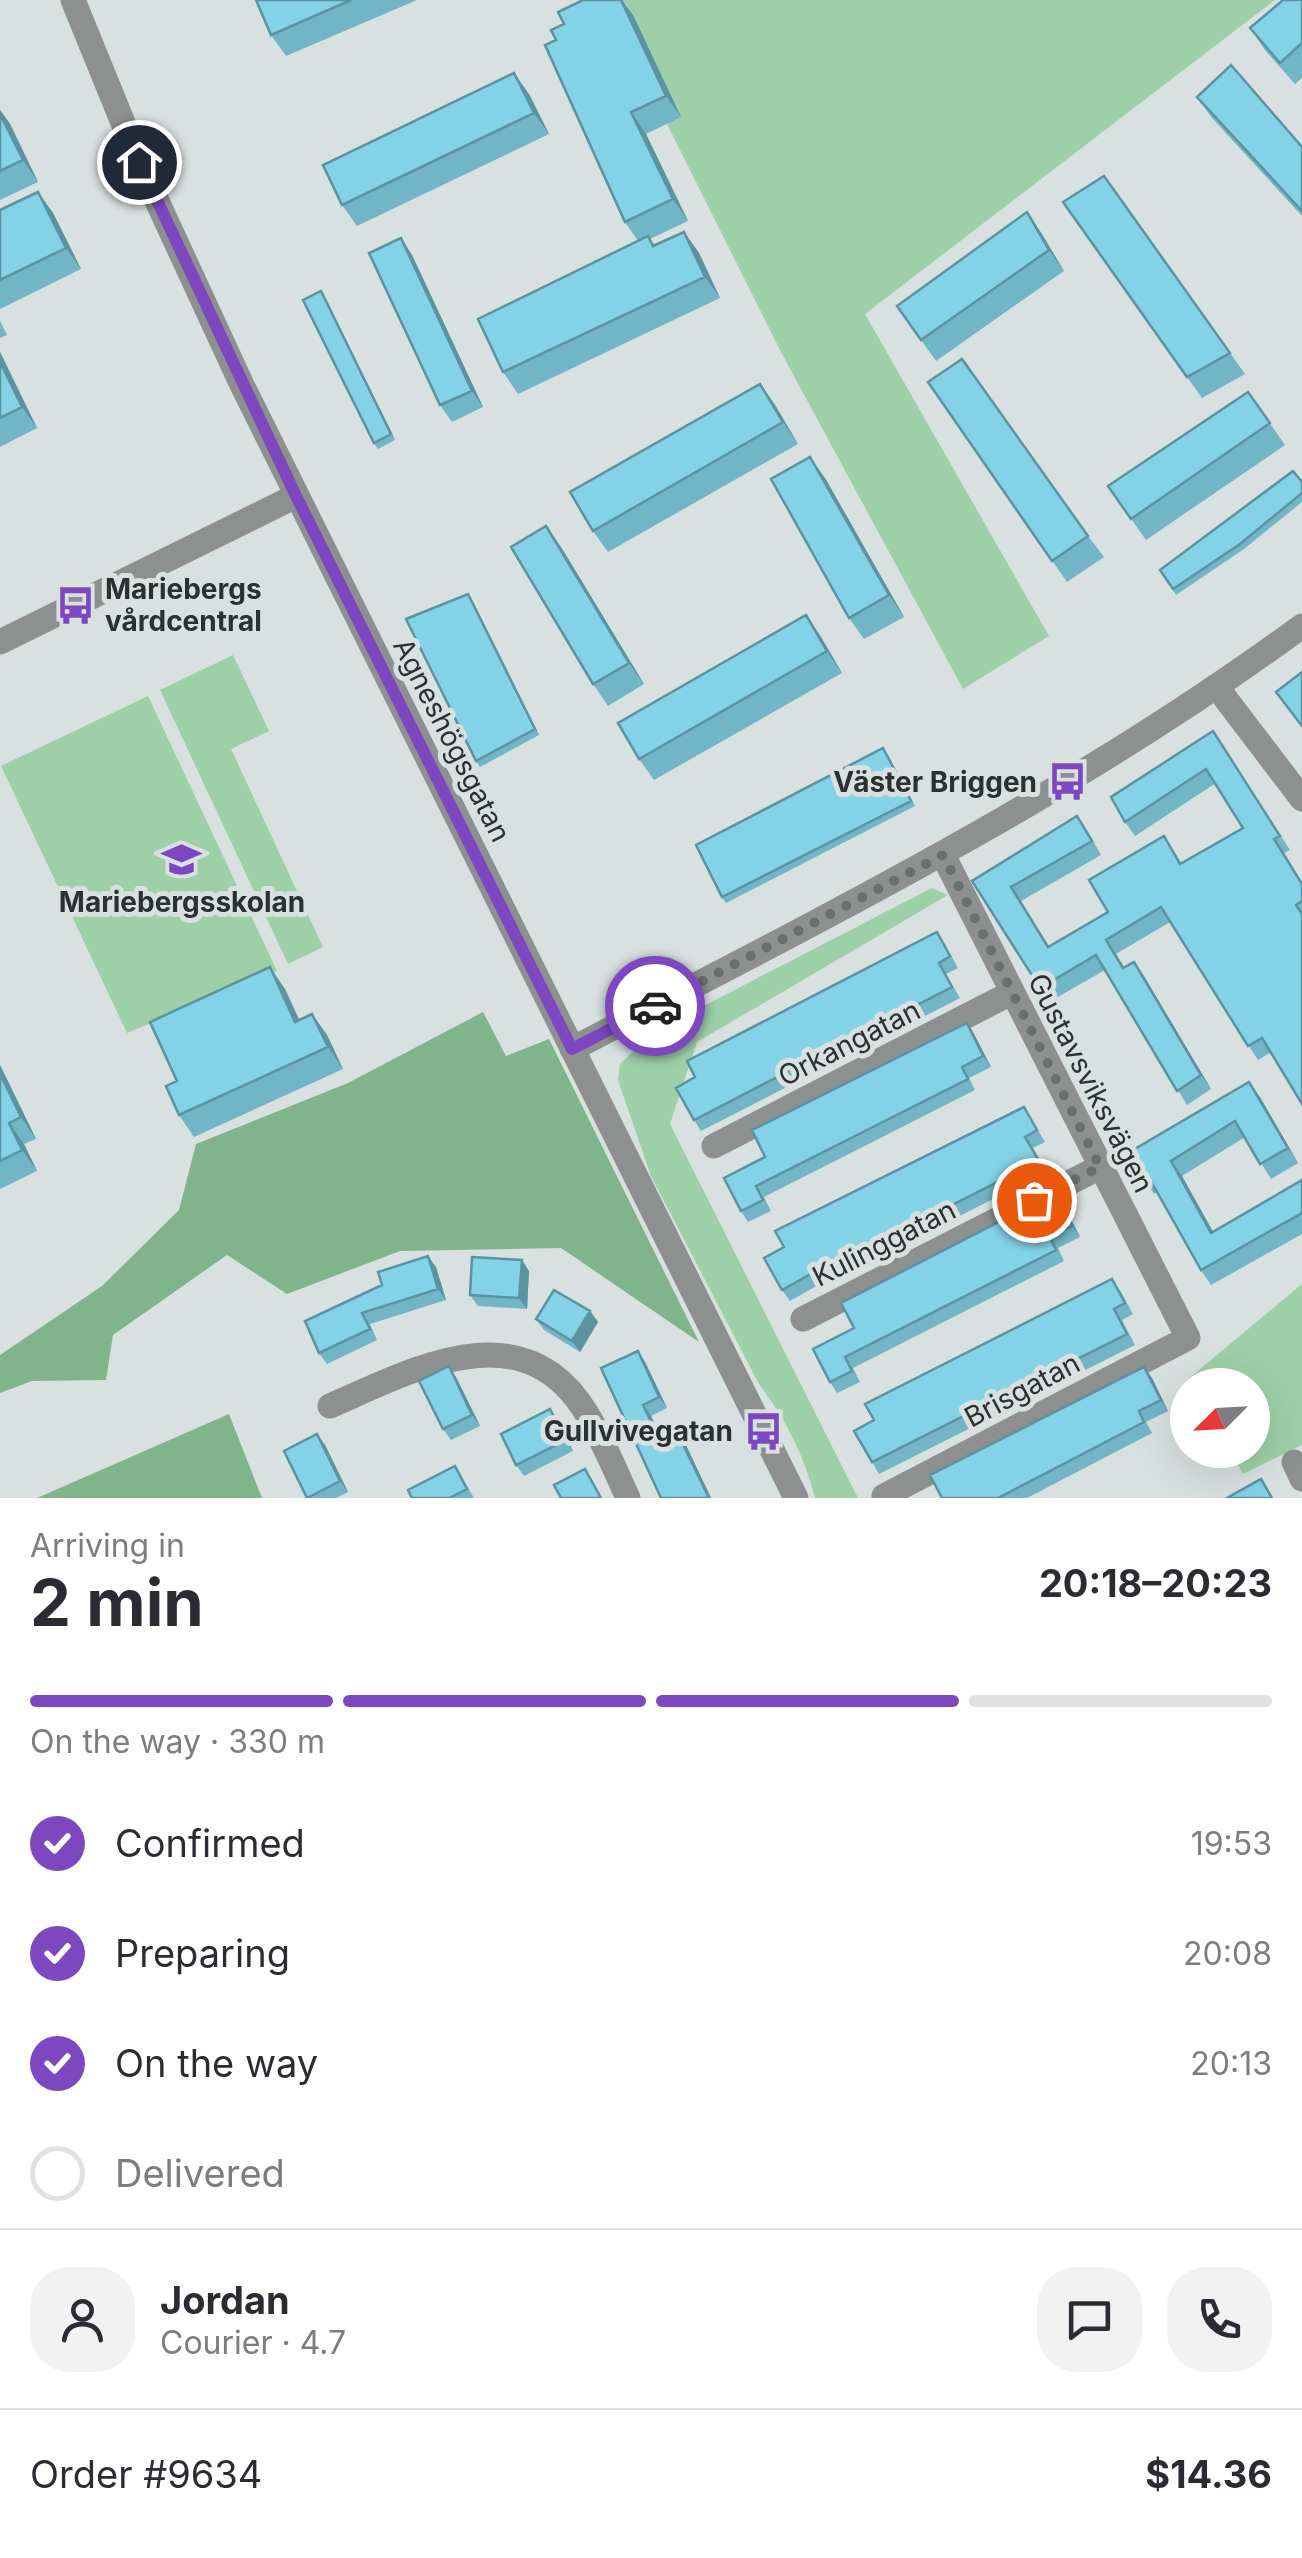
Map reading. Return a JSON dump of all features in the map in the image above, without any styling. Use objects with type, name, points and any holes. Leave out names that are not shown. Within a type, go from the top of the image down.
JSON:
[{"type":"street","name":"Agneshögsgatan","points":[[73,0],[139,162],[296,496],[796,1498]]},
{"type":"street","points":[[0,642],[296,496]]},
{"type":"street","points":[[572,1049],[943,855],[1055,790],[1302,626]]},
{"type":"street","points":[[1216,686],[1302,799]]},
{"type":"street","name":"Gustavsviksvägen","points":[[943,855],[1188,1338]]},
{"type":"street","name":"Orkangatan","points":[[714,1146],[1011,992]]},
{"type":"street","name":"Kulinggatan","points":[[803,1318],[1100,1167]]},
{"type":"street","name":"Brisgatan","points":[[884,1496],[1188,1338]]},
{"type":"street","points":[[330,1406],[451,1356],[474,1352],[520,1360],[554,1379],[586,1412],[628,1498]]},
{"type":"green space","points":[[605,0],[1275,0],[865,314],[1049,636],[963,689],[781,352]]},
{"type":"green space","points":[[233,655],[269,731],[231,749],[323,947],[288,964],[160,690]]},
{"type":"green space","points":[[148,696],[277,971],[127,1033],[1,766]]},
{"type":"green space","points":[[932,888],[948,895],[697,1042],[670,1124],[858,1498],[815,1498],[793,1438],[759,1384],[651,1176],[618,1080],[620,1064],[653,1032]]},
{"type":"green space","points":[[483,1012],[506,1056],[549,1039],[699,1342],[561,1248],[400,1251],[287,1294],[227,1255],[113,1335],[106,1380],[32,1381],[0,1393],[0,1355],[102,1286],[179,1210],[196,1144],[348,1083]]},
{"type":"green space","points":[[1302,1284],[1302,1445],[1270,1461],[1270,1368],[1201,1368]]},
{"type":"green space","points":[[229,1414],[262,1498],[37,1498]]},
{"type":"building","points":[[256,0],[351,0],[271,35]]},
{"type":"building","points":[[583,0],[621,0],[666,96],[631,112],[673,199],[625,222],[545,45],[556,40],[551,30],[564,24],[558,12]]},
{"type":"building","points":[[1283,0],[1302,0],[1302,43],[1280,63],[1250,28]]},
{"type":"building","points":[[1231,65],[1302,147],[1302,211],[1197,97]]},
{"type":"building","points":[[514,73],[534,113],[342,205],[323,165]]},
{"type":"building","points":[[0,114],[23,160],[0,171]]},
{"type":"building","points":[[1104,176],[1230,353],[1187,377],[1063,202]]},
{"type":"building","points":[[38,192],[66,248],[0,280],[0,210]]},
{"type":"building","points":[[1027,212],[1049,250],[921,340],[897,306]]},
{"type":"building","points":[[684,232],[705,277],[503,372],[478,319],[648,236],[653,246]]},
{"type":"building","points":[[401,238],[472,391],[440,405],[369,253]]},
{"type":"building","points":[[321,291],[391,434],[374,443],[303,300]]},
{"type":"building","points":[[962,359],[1088,536],[1052,561],[928,382]]},
{"type":"building","points":[[0,362],[22,407],[0,418]]},
{"type":"building","points":[[760,384],[783,422],[593,531],[570,492]]},
{"type":"building","points":[[1248,392],[1270,423],[1131,519],[1108,486]]},
{"type":"building","points":[[810,457],[889,595],[849,618],[771,479]]},
{"type":"building","points":[[1293,471],[1302,482],[1302,493],[1240,544],[1173,589],[1160,570]]},
{"type":"building","points":[[546,526],[629,663],[593,684],[511,547]]},
{"type":"building","points":[[468,594],[535,729],[476,761],[406,619]]},
{"type":"building","points":[[806,615],[827,651],[639,759],[618,723]]},
{"type":"building","points":[[1302,672],[1302,726],[1276,692]]},
{"type":"building","points":[[1213,731],[1280,836],[1274,839],[1302,884],[1302,901],[1296,905],[1302,914],[1302,1104],[1262,1038],[1248,1046],[1161,907],[1106,940],[1123,968],[1134,962],[1201,1075],[1177,1091],[1096,955],[1040,988],[972,881],[1077,816],[1092,841],[1011,887],[1048,947],[1108,912],[1089,880],[1164,836],[1180,864],[1243,828],[1206,769],[1125,822],[1111,797]]},
{"type":"building","points":[[883,748],[911,801],[722,897],[696,845]]},
{"type":"building","points":[[937,932],[950,956],[939,963],[952,987],[694,1120],[676,1088],[695,1077],[687,1061]]},
{"type":"building","points":[[270,967],[295,1022],[312,1014],[328,1047],[179,1115],[166,1086],[177,1081],[150,1022]]},
{"type":"building","points":[[967,1023],[983,1056],[962,1067],[968,1079],[756,1186],[763,1200],[741,1211],[724,1178],[765,1157],[752,1130]]},
{"type":"building","points":[[0,1074],[21,1117],[9,1123],[22,1150],[0,1161]]},
{"type":"building","points":[[1249,1082],[1288,1148],[1260,1164],[1235,1121],[1171,1161],[1211,1233],[1302,1180],[1302,1213],[1201,1270],[1148,1176],[1144,1178],[1128,1153]]},
{"type":"building","points":[[1024,1107],[1037,1130],[1025,1137],[1039,1161],[859,1252],[857,1248],[782,1290],[764,1258],[784,1247],[775,1231]]},
{"type":"building","points":[[1055,1193],[1072,1226],[1050,1237],[1056,1250],[845,1357],[852,1371],[830,1382],[813,1349],[854,1328],[841,1303]]},
{"type":"building","points":[[428,1256],[438,1289],[362,1313],[370,1329],[319,1353],[305,1321],[382,1285],[378,1272]]},
{"type":"building","points":[[472,1257],[522,1260],[519,1298],[470,1295]]},
{"type":"building","points":[[1112,1279],[1125,1303],[1114,1309],[1127,1334],[872,1462],[854,1431],[874,1420],[865,1404]]},
{"type":"building","points":[[554,1290],[590,1311],[572,1341],[536,1319]]},
{"type":"building","points":[[638,1351],[659,1397],[643,1405],[659,1438],[676,1430],[709,1498],[661,1498],[601,1368]]},
{"type":"building","points":[[449,1366],[472,1415],[443,1429],[419,1381]]},
{"type":"building","points":[[1144,1367],[1161,1400],[1139,1411],[1144,1422],[998,1498],[942,1498],[930,1475]]},
{"type":"building","points":[[550,1409],[566,1440],[516,1465],[501,1434]]},
{"type":"building","points":[[317,1434],[340,1481],[307,1498],[284,1451]]},
{"type":"building","points":[[455,1466],[467,1489],[449,1498],[412,1498],[408,1490]]},
{"type":"building","points":[[585,1469],[601,1498],[561,1498],[554,1485]]},
{"type":"building","points":[[1261,1479],[1272,1498],[1227,1498]]},
{"type":"way so far","points":[[655,1006],[943,855],[1100,1167],[1034,1200]]},
{"type":"place","name":"Mariebergs vårdcentral","points":[[75,605]]},
{"type":"place","name":"Väster Briggen","points":[[1067,782]]},
{"type":"place","name":"Mariebergsskolan","points":[[182,859]]},
{"type":"place","name":"Gullvivegatan","points":[[763,1431]]},
{"type":"route","points":[[139,162],[296,496],[572,1049],[655,1006]]}]
